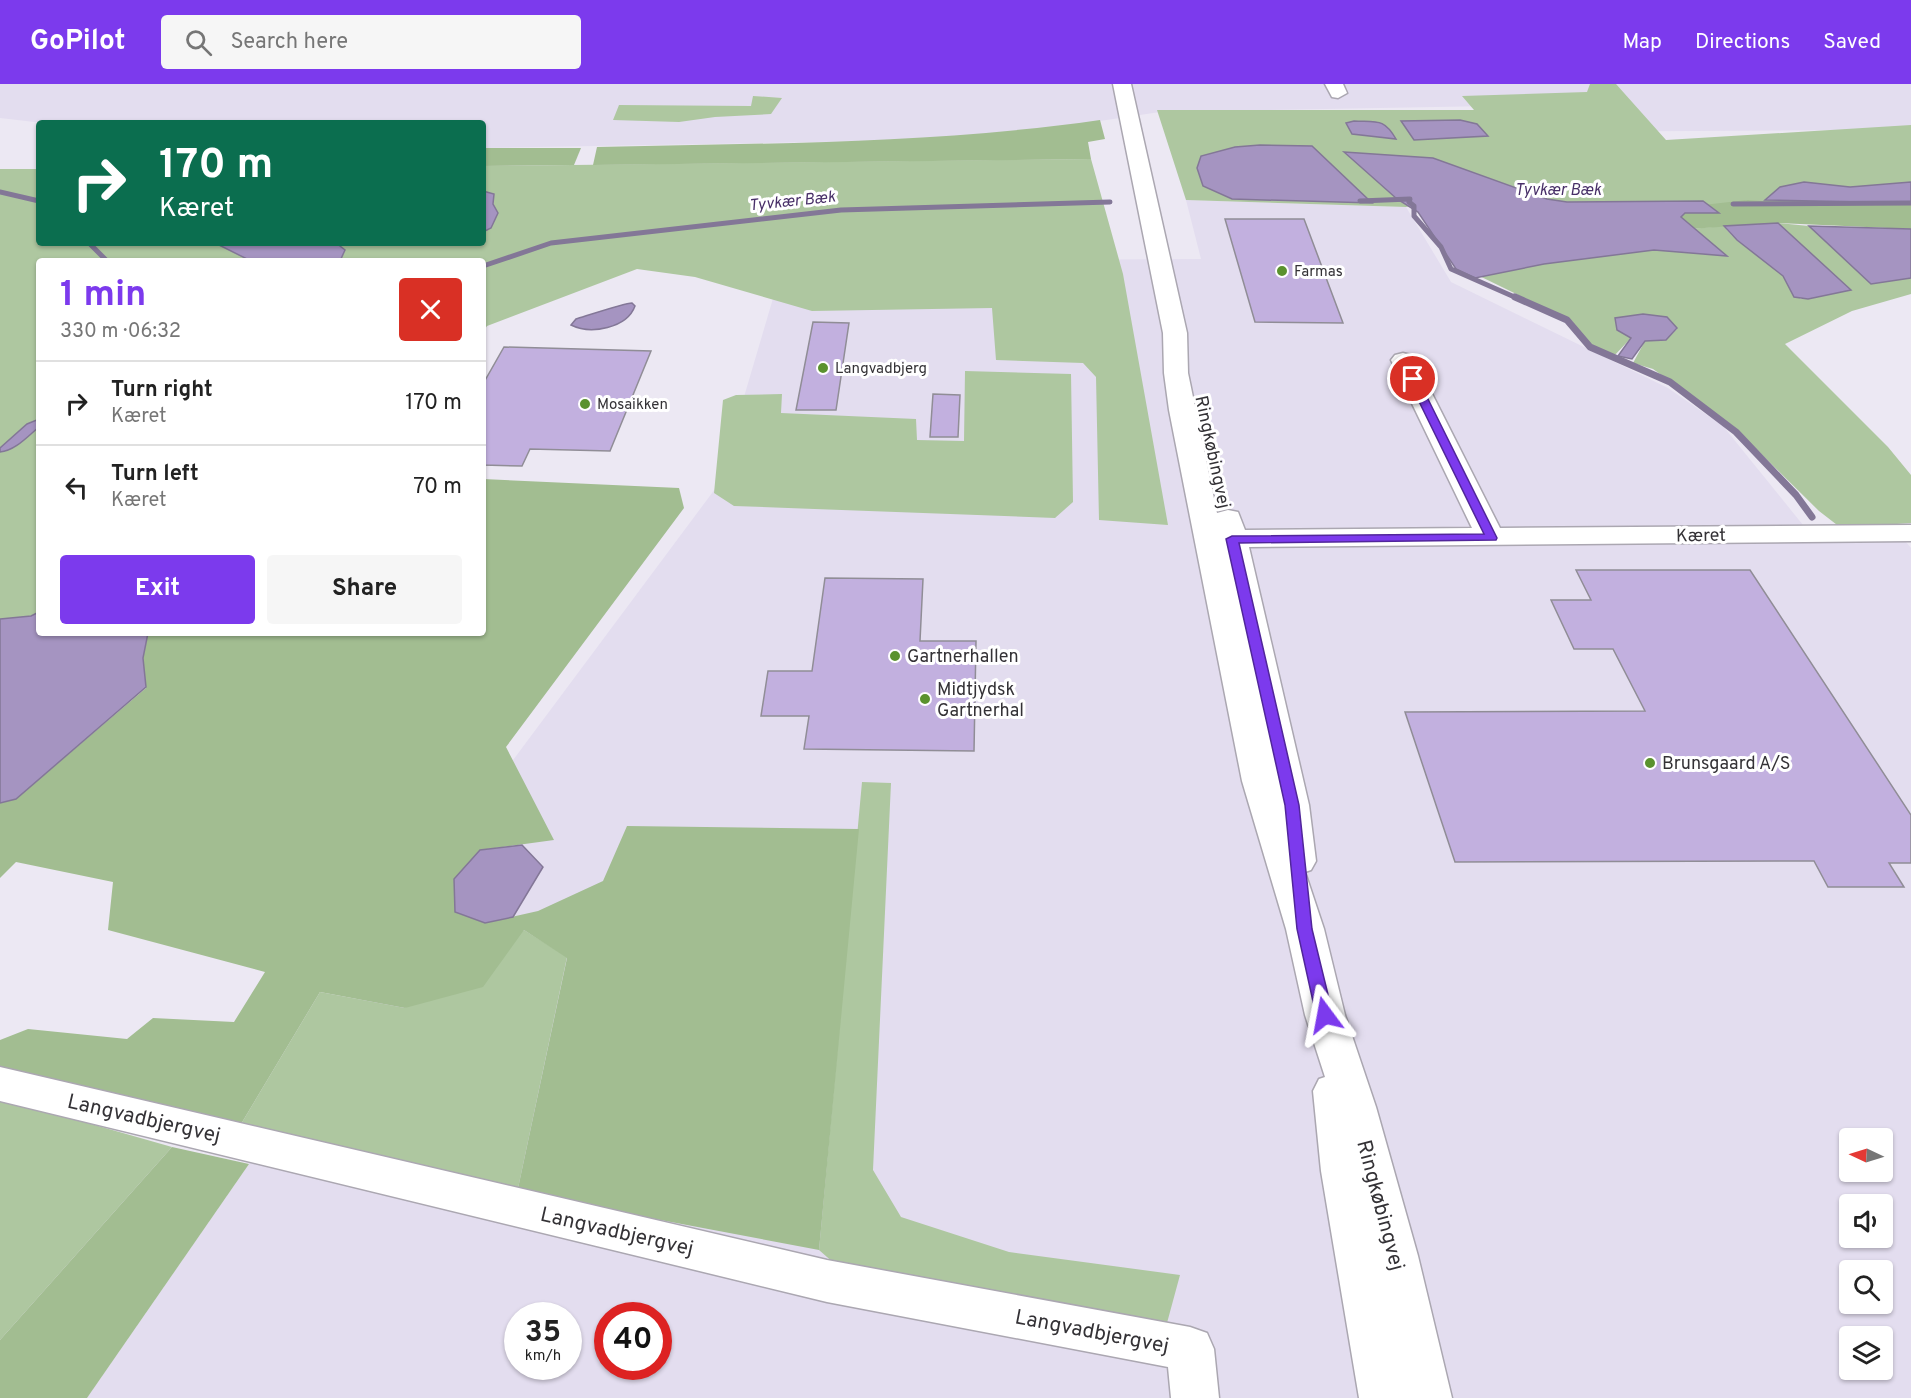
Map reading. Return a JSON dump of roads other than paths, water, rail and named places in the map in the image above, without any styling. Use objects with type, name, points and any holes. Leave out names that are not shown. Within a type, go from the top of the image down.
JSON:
[{"type":"street","name":"Ringkøbingvej","points":[[1122,84],[1175,333],[1176,373],[1182,410],[1259,781],[1305,929],[1325,1015],[1355,1107],[1392,1245],[1428,1398]]},
{"type":"street","name":"Ringkøbingvej","points":[[1175,333],[1198,384],[1292,805],[1305,929]]},
{"type":"street","points":[[1403,360],[1491,538]]},
{"type":"street","name":"Kæret","points":[[1232,539],[1911,533]]},
{"type":"street","name":"Ringkøbingvej","points":[[1325,1015],[1343,1171],[1383,1398]]},
{"type":"street","name":"Langvadbjergvej","points":[[0,1084],[827,1281],[1190,1349],[1195,1398]]},
{"type":"waterway","name":"Tyvkær Bæk","points":[[0,192],[36,200]]},
{"type":"waterway","name":"Tyvkær Bæk","points":[[1360,201],[1410,199]]},
{"type":"waterway","name":"Tyvkær Bæk","points":[[486,265],[551,243],[841,210],[1110,202]]},
{"type":"waterway","points":[[1409,202],[1414,206],[1414,216],[1441,247],[1451,269],[1519,299]]},
{"type":"waterway","name":"Tyvkær Bæk","points":[[1733,204],[1911,203]]},
{"type":"waterway","name":"Tyvkær Bæk","points":[[92,246],[104,258]]},
{"type":"waterway","points":[[1515,297],[1567,320],[1590,347],[1670,382],[1736,432],[1796,495],[1812,517]]},
{"type":"place","name":"Farmas","points":[[1282,271]]},
{"type":"place","name":"Langvadbjerg","points":[[823,368]]},
{"type":"place","name":"Mosaikken","points":[[585,404]]},
{"type":"place","name":"Gartnerhallen","points":[[895,656]]},
{"type":"place","name":"Midtjydsk Gartnerhal","points":[[925,699]]},
{"type":"place","name":"Brunsgaard A/S","points":[[1650,763]]}]
